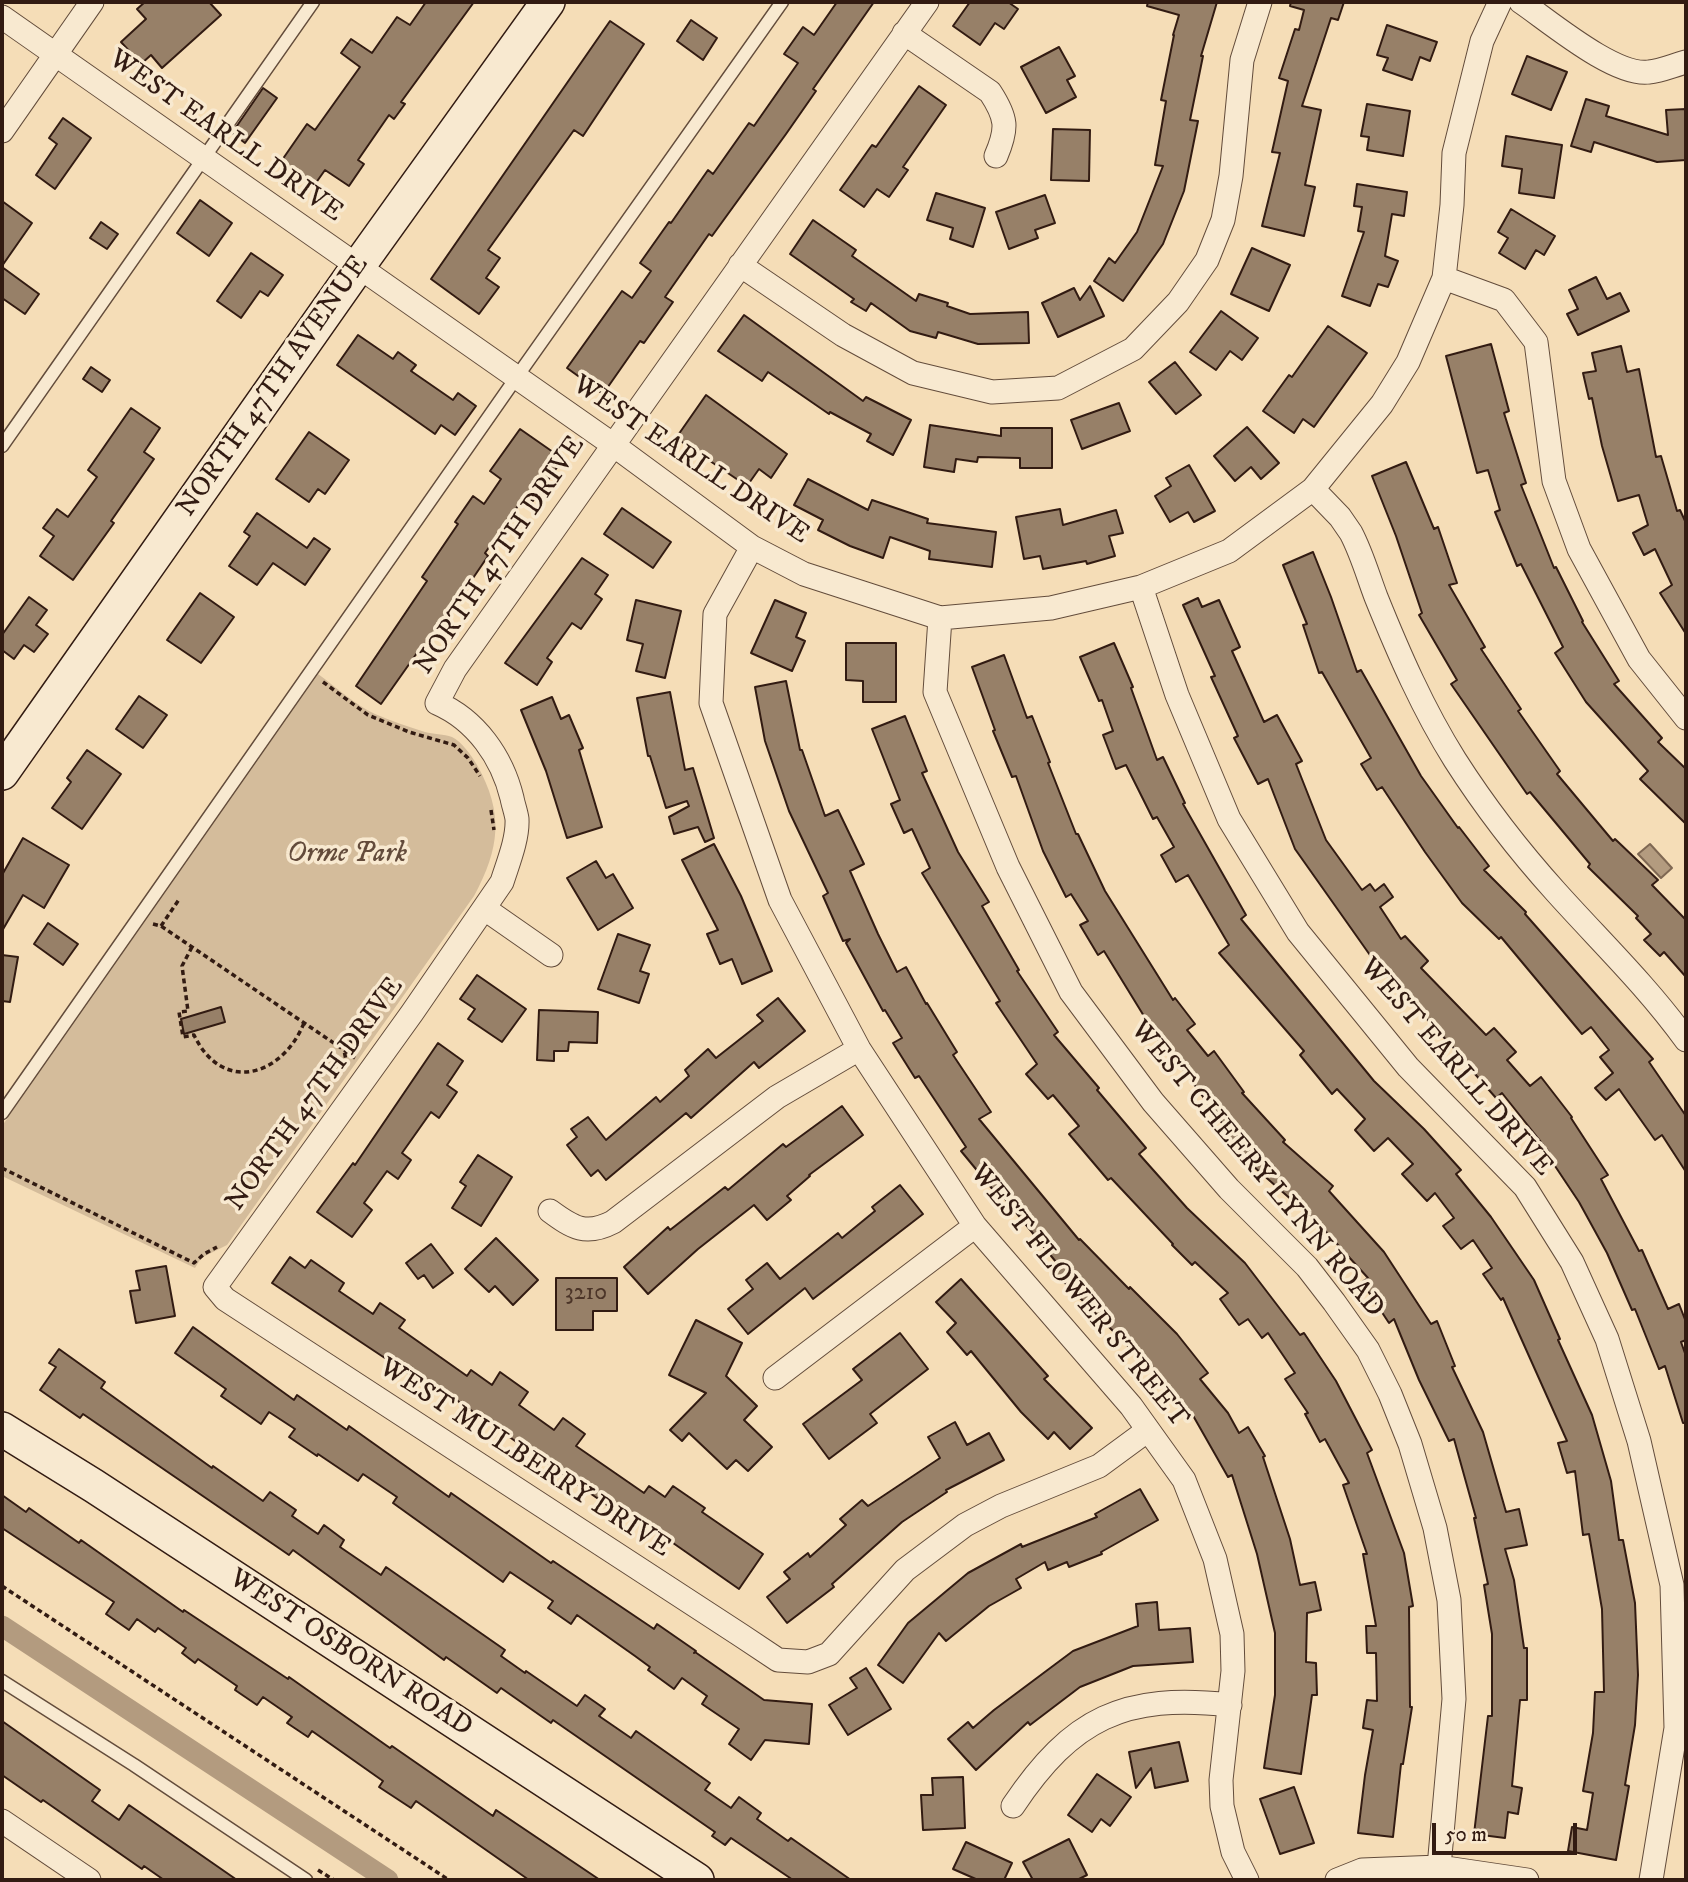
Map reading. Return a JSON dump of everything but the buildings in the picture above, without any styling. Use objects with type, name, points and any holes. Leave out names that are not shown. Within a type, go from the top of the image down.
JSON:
[{"type":"street","points":[[2,131],[92,2]]},
{"type":"street","name":"NORTH 47TH AVENUE","points":[[2,773],[357,268],[548,2]]},
{"type":"street","name":"NORTH 47TH DRIVE","points":[[215,1287],[502,882],[517,819],[508,784],[494,752],[473,727],[454,711],[437,703],[455,669],[927,2]]},
{"type":"street","points":[[740,265],[843,335],[913,373],[992,392],[1058,388],[1133,349],[1178,302],[1207,260],[1223,220],[1231,176],[1242,60],[1260,2]]},
{"type":"street","points":[[1141,587],[1229,551],[1313,489],[1382,404],[1408,362],[1444,278],[1452,205],[1454,153],[1482,41],[1500,2]]},
{"type":"street","points":[[1521,2],[1603,59],[1624,67],[1647,73],[1686,62]]},
{"type":"street","name":"WEST EARLL DRIVE","points":[[2,17],[612,444],[752,547],[804,574],[940,618],[1051,608],[1141,587],[1177,695],[1229,819],[1298,932],[1408,1067],[1525,1187],[1572,1262],[1607,1339],[1639,1441],[1672,1584],[1676,1727],[1651,1880]]},
{"type":"street","points":[[905,33],[990,92],[1006,123],[996,156]]},
{"type":"street","points":[[1444,278],[1504,300],[1536,342],[1553,481],[1579,549],[1639,659],[1686,718]]},
{"type":"street","points":[[1313,489],[1340,517],[1351,533],[1422,704],[1455,760],[1529,862],[1621,960],[1686,1040]]},
{"type":"street","name":"WEST FLOWER STREET","points":[[752,547],[715,614],[711,703],[780,900],[859,1049],[975,1226],[1131,1406],[1184,1480],[1215,1559],[1232,1634],[1233,1671],[1221,1780],[1222,1806],[1233,1852],[1247,1880]]},
{"type":"street","name":"WEST CHEERY LYNN ROAD","points":[[940,618],[935,692],[1007,867],[1071,992],[1153,1102],[1229,1189],[1307,1267],[1335,1302],[1368,1350],[1390,1394],[1410,1444],[1434,1528],[1449,1600],[1454,1699],[1439,1867]]},
{"type":"street","points":[[485,909],[551,955]]},
{"type":"street","points":[[550,1212],[574,1227],[600,1229],[613,1222],[777,1097],[859,1049]]},
{"type":"street","points":[[775,1378],[975,1226]]},
{"type":"street","name":"WEST MULBERRY DRIVE","points":[[215,1287],[236,1307],[778,1660],[808,1662],[829,1654],[905,1570],[965,1525],[1001,1506],[1099,1465],[1148,1430]]},
{"type":"street","name":"WEST OSBORN ROAD","points":[[2,1429],[698,1880]]},
{"type":"street","points":[[1013,1806],[1060,1747],[1084,1728],[1112,1713],[1135,1706],[1171,1702],[1230,1705]]},
{"type":"street","points":[[2,1821],[89,1880]]},
{"type":"street","points":[[1337,1880],[1439,1867],[1527,1880]]},
{"type":"lane","points":[[2,446],[313,2]]},
{"type":"lane","points":[[2,1113],[782,2]]},
{"type":"lane","points":[[2,1681],[306,1880]]},
{"type":"path","points":[[318,679],[368,715],[409,732],[454,745],[468,758],[482,778]]},
{"type":"path","points":[[491,806],[495,829],[492,843]]},
{"type":"path","points":[[161,926],[180,898]]},
{"type":"path","points":[[153,924],[161,926],[346,1052],[349,1049],[352,1051],[350,1055],[371,1070]]},
{"type":"path","points":[[192,947],[182,966],[188,1011],[179,1012],[183,1037],[194,1035],[208,1058],[220,1066],[244,1073],[265,1068],[293,1043],[304,1023]]},
{"type":"path","points":[[344,1050],[352,1040],[373,1033]]},
{"type":"path","points":[[344,1050],[348,1068]]},
{"type":"path","points":[[2,1168],[194,1263],[218,1247]]},
{"type":"path","points":[[2,1586],[449,1880]]},
{"type":"green space","name":"Orme Park","points":[[318,674],[375,714],[425,732],[452,737],[463,745],[477,765],[492,799],[495,815],[493,846],[483,879],[474,896],[227,1245],[201,1258],[195,1268],[2,1176],[2,1126]]},
{"type":"shaded area","points":[[1650,844],[1672,868],[1661,878],[1638,854]]},
{"type":"waterway","points":[[2,1626],[388,1880]]}]
